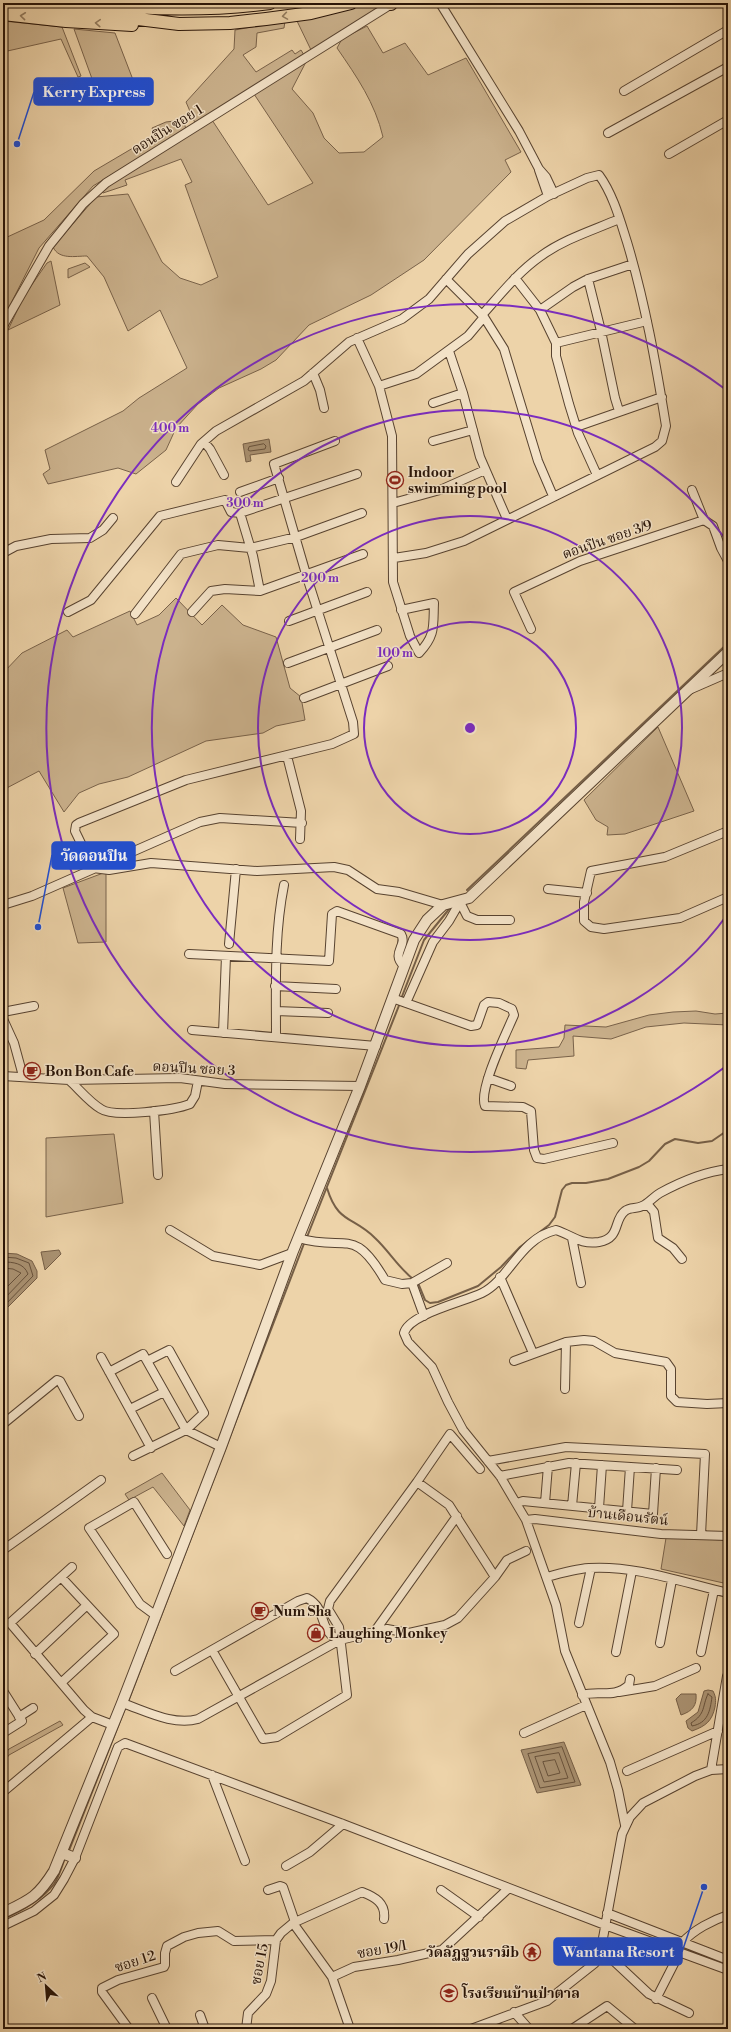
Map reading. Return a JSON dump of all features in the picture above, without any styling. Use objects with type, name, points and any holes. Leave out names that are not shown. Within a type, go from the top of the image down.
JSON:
[{"type":"main road","points":[[7,3],[179,24]]},
{"type":"main road","points":[[88,3],[172,9],[203,9],[270,3]]},
{"type":"main road","points":[[146,3],[172,9]]},
{"type":"main road","points":[[3,14],[108,24],[153,26],[230,23],[266,19],[311,12],[351,3]]},
{"type":"street","name":"ดอนปิน ซอย 1","points":[[3,326],[49,246],[83,204],[106,183],[392,3]]},
{"type":"street","points":[[440,3],[519,132],[551,195]]},
{"type":"street","points":[[624,91],[728,30]]},
{"type":"street","points":[[608,133],[728,67]]},
{"type":"street","points":[[669,154],[728,120]]},
{"type":"street","points":[[176,482],[204,442],[216,431],[304,381],[344,345],[402,319],[429,299],[468,254],[505,221],[551,195],[587,178],[599,175],[620,219],[647,321],[662,397],[666,426],[662,441],[655,447],[464,541],[426,553],[394,558]]},
{"type":"street","points":[[379,386],[416,374],[468,336],[515,278],[543,254],[565,242],[620,219]]},
{"type":"street","points":[[540,310],[573,287],[588,279],[633,264]]},
{"type":"street","points":[[515,278],[540,310],[556,343],[556,356],[576,428],[597,475]]},
{"type":"street","points":[[446,279],[483,316],[504,349],[538,461],[554,496]]},
{"type":"street","points":[[588,279],[619,411]]},
{"type":"street","points":[[556,343],[647,321]]},
{"type":"street","points":[[357,338],[379,386],[392,436],[393,582],[401,610],[410,636],[419,653],[430,642],[433,630],[434,603],[401,610]]},
{"type":"street","points":[[449,351],[464,393],[485,470],[507,519]]},
{"type":"street","points":[[313,373],[320,390],[324,408]]},
{"type":"street","points":[[433,403],[464,393]]},
{"type":"street","points":[[576,428],[619,411],[662,397]]},
{"type":"street","points":[[433,441],[473,430]]},
{"type":"street","points":[[93,868],[75,831],[76,825],[79,822],[186,780],[332,744],[354,734],[353,722],[306,574],[279,478],[274,466],[276,462],[335,441]]},
{"type":"street","points":[[204,442],[210,449],[224,475]]},
{"type":"street","points":[[393,503],[440,490],[485,470]]},
{"type":"street","points":[[68,612],[91,600],[160,516],[226,500],[231,512],[240,513],[357,474]]},
{"type":"street","points":[[240,492],[279,478]]},
{"type":"street","points":[[692,490],[704,520],[713,526],[724,547],[728,560]]},
{"type":"street","points":[[240,513],[260,591]]},
{"type":"street","points":[[135,614],[181,554],[218,545],[250,548],[296,537],[362,513]]},
{"type":"street","points":[[3,553],[16,546],[51,539],[90,538],[103,530],[112,518]]},
{"type":"street","name":"ดอนปิน ซอย 3/9","points":[[531,629],[514,592],[580,561],[704,520]]},
{"type":"street","points":[[192,612],[210,591],[226,589],[260,591],[363,554]]},
{"type":"street","points":[[289,621],[367,592]]},
{"type":"street","points":[[288,663],[377,630]]},
{"type":"street","points":[[93,868],[109,870],[151,863],[257,871],[334,867],[348,870],[377,889],[399,892],[443,904],[460,902],[472,896],[728,652]]},
{"type":"street","points":[[304,698],[388,666]]},
{"type":"street","points":[[688,690],[728,673]]},
{"type":"street","points":[[288,756],[299,799],[302,823],[300,839]]},
{"type":"street","points":[[3,905],[32,896],[93,868],[205,821],[230,819],[302,823]]},
{"type":"street","points":[[728,831],[665,857],[591,871],[583,913],[584,921],[591,927],[604,928],[680,918],[728,897]]},
{"type":"street","points":[[229,944],[236,869]]},
{"type":"street","points":[[276,1036],[276,960],[278,928],[284,885]]},
{"type":"street","points":[[548,889],[586,893]]},
{"type":"street","points":[[460,902],[467,916],[477,920],[510,920]]},
{"type":"street","points":[[3,1913],[29,1901],[44,1888],[54,1871],[114,1725],[154,1615],[221,1447],[293,1252],[302,1240],[376,1046],[398,1000],[433,942],[449,921],[460,902]]},
{"type":"street","points":[[398,1000],[404,966],[414,940],[427,920],[443,904]]},
{"type":"street","points":[[189,954],[276,960],[329,961],[332,914],[337,911],[401,934],[403,941],[398,955],[400,963],[404,966]]},
{"type":"street","points":[[223,1033],[226,956]]},
{"type":"street","points":[[275,986],[336,989]]},
{"type":"street","points":[[398,1000],[471,1026],[477,1025],[484,1005],[488,1002],[499,1003],[512,1009],[514,1015],[488,1078],[483,1097],[485,1106],[523,1107],[531,1111],[534,1150],[537,1158],[544,1159],[613,1144]]},
{"type":"street","points":[[3,1012],[34,1006]]},
{"type":"street","points":[[276,1011],[328,1013]]},
{"type":"street","points":[[3,1019],[14,1044],[23,1076]]},
{"type":"street","points":[[192,1030],[276,1036],[376,1046]]},
{"type":"street","name":"ดอนปิน ซอย 3","points":[[3,1076],[23,1076],[69,1080],[172,1078],[225,1084],[360,1086]]},
{"type":"street","points":[[488,1078],[511,1086]]},
{"type":"street","points":[[69,1080],[101,1110],[108,1112],[154,1111],[190,1104],[195,1096],[198,1081]]},
{"type":"street","points":[[154,1111],[158,1175]]},
{"type":"street","points":[[643,1206],[660,1194],[696,1175],[728,1169]]},
{"type":"street","points":[[471,2029],[547,2001],[595,1963],[601,1949],[625,1825],[618,1790],[610,1762],[565,1651],[556,1605],[526,1520],[500,1476],[464,1430],[432,1367],[405,1338],[404,1333],[409,1324],[423,1313],[483,1292],[500,1277],[525,1248],[541,1236],[556,1230],[572,1238],[590,1242],[606,1240],[615,1232],[624,1212],[629,1209],[649,1206],[654,1212],[658,1238],[673,1248],[682,1259]]},
{"type":"street","points":[[170,1230],[213,1256],[260,1265],[293,1252]]},
{"type":"street","points":[[572,1238],[581,1283]]},
{"type":"street","points":[[302,1240],[345,1242],[356,1245],[365,1251],[373,1260],[385,1280],[402,1284],[412,1283],[448,1263]]},
{"type":"street","points":[[500,1277],[533,1353]]},
{"type":"street","points":[[412,1283],[423,1313]]},
{"type":"street","points":[[514,1361],[566,1342],[584,1340],[594,1341],[615,1353],[666,1362],[671,1369],[671,1390],[673,1400],[688,1404],[728,1403]]},
{"type":"street","points":[[566,1342],[566,1388]]},
{"type":"street","points":[[133,1456],[186,1430],[204,1413],[169,1350],[147,1361]]},
{"type":"street","points":[[109,1372],[143,1354],[186,1430],[221,1447]]},
{"type":"street","points":[[101,1357],[150,1448]]},
{"type":"street","points":[[3,1424],[57,1380],[60,1381],[80,1416]]},
{"type":"street","points":[[130,1409],[164,1392]]},
{"type":"street","points":[[212,1650],[264,1739],[277,1737],[347,1695],[340,1640],[340,1627],[328,1608],[330,1601],[417,1482],[450,1434],[480,1469]]},
{"type":"street","points":[[488,1461],[566,1447],[705,1454],[701,1535]]},
{"type":"street","points":[[500,1476],[548,1466],[576,1463],[677,1470]]},
{"type":"street","points":[[572,1506],[576,1463]]},
{"type":"street","points":[[545,1503],[548,1466]]},
{"type":"street","points":[[599,1508],[602,1466]]},
{"type":"street","points":[[627,1511],[630,1467]]},
{"type":"street","points":[[517,1503],[523,1501],[653,1514],[656,1468]]},
{"type":"street","points":[[3,1550],[101,1480]]},
{"type":"street","points":[[417,1482],[449,1505],[494,1577]]},
{"type":"street","points":[[154,1615],[140,1604],[89,1528],[134,1502],[167,1554]]},
{"type":"street","points":[[375,1631],[457,1516]]},
{"type":"street","name":"บ้านเดือนรัตน์","points":[[526,1520],[535,1519],[661,1534],[728,1536]]},
{"type":"street","points":[[122,1703],[167,1718],[188,1722],[198,1719],[239,1698],[340,1640],[387,1629],[408,1633],[445,1625],[458,1618],[507,1560],[526,1551]]},
{"type":"street","points":[[72,1567],[10,1623],[35,1654],[62,1682],[92,1717],[114,1725]]},
{"type":"street","points":[[547,1577],[591,1568],[632,1571],[728,1594]]},
{"type":"street","points":[[579,1623],[591,1568]]},
{"type":"street","points":[[616,1652],[632,1571]]},
{"type":"street","points":[[61,1576],[114,1634],[62,1682]]},
{"type":"street","points":[[660,1643],[672,1580]]},
{"type":"street","points":[[701,1652],[714,1590]]},
{"type":"street","points":[[175,1671],[298,1600],[306,1598],[314,1601],[330,1635],[340,1640]]},
{"type":"street","points":[[35,1654],[87,1605]]},
{"type":"street","points":[[582,1695],[589,1693],[606,1694],[655,1686],[696,1668]]},
{"type":"street","points":[[711,1770],[727,1676]]},
{"type":"street","points":[[620,1692],[629,1686],[630,1679]]},
{"type":"street","points":[[3,1691],[22,1721],[3,1733]]},
{"type":"street","points":[[524,1733],[586,1705]]},
{"type":"street","points":[[19,1717],[33,1708]]},
{"type":"street","points":[[3,1792],[92,1717]]},
{"type":"street","points":[[627,1771],[718,1732]]},
{"type":"street","points":[[3,1926],[34,1911],[54,1895],[75,1858],[118,1747],[125,1744],[131,1744],[605,1925],[728,1970]]},
{"type":"street","points":[[625,1825],[636,1809],[643,1803],[676,1785],[711,1770],[728,1769]]},
{"type":"street","points":[[212,1775],[245,1861]]},
{"type":"street","points":[[286,1866],[310,1852],[343,1824]]},
{"type":"street","points":[[62,1853],[75,1858]]},
{"type":"street","points":[[268,1890],[280,1886],[283,1887],[294,1923],[332,1977],[350,2029]]},
{"type":"street","name":"ซอย 19/1","points":[[332,1977],[354,1966],[398,1960],[442,1950],[509,1888]]},
{"type":"street","points":[[441,1890],[479,1917]]},
{"type":"street","name":"ซอย 15","points":[[246,2029],[248,2013],[266,1994],[271,1981],[276,1940],[281,1933],[294,1923],[362,1892],[372,1896],[381,1903],[385,1912],[384,1919]]},
{"type":"street","points":[[607,1913],[679,1942],[727,1957]]},
{"type":"street","points":[[656,1999],[679,1942],[707,1925],[728,1915]]},
{"type":"street","name":"ซอย 12","points":[[129,2029],[102,1992],[102,1988],[118,1980],[164,1967],[165,1953],[170,1944],[184,1937],[210,1931],[222,1933],[234,1941],[276,1940]]},
{"type":"street","points":[[601,1949],[641,1987],[656,1999],[689,2013]]},
{"type":"street","points":[[152,1998],[167,2029]]},
{"type":"street","points":[[572,2029],[607,2006],[635,2029]]},
{"type":"street","points":[[514,2012],[529,2029]]},
{"type":"street","points":[[200,2015],[205,2029]]},
{"type":"shaded area","points":[[371,3],[385,3],[311,50],[297,21]]},
{"type":"shaded area","points":[[3,21],[62,27],[81,76],[78,77],[61,39],[3,52]]},
{"type":"shaded area","points":[[285,21],[284,28],[257,33],[256,47],[243,55],[256,72],[292,50],[295,54],[301,50],[304,55],[195,123],[186,102],[234,49],[235,30]]},
{"type":"shaded area","points":[[367,26],[383,53],[405,43],[428,75],[466,58],[521,152],[505,160],[511,172],[424,260],[371,295],[309,325],[276,360],[261,369],[219,388],[198,404],[176,428],[166,450],[136,474],[118,468],[48,484],[43,474],[50,469],[45,450],[123,411],[139,398],[187,368],[160,310],[128,331],[104,277],[87,256],[63,256],[53,247],[96,197],[128,194],[162,262],[180,278],[201,285],[218,277],[185,185],[192,182],[181,159],[125,180],[127,185],[103,193],[101,191],[212,120],[268,205],[313,183],[254,94],[307,60],[292,89],[313,113],[324,138],[339,153],[364,152],[383,137],[380,125],[358,80],[337,48],[342,39]]},
{"type":"shaded area","points":[[74,29],[115,33],[135,85],[110,93],[107,86],[95,87]]},
{"type":"shaded area","points":[[183,120],[186,129],[93,186],[39,248],[3,319],[3,239],[44,220],[94,171],[155,135],[152,128],[166,122]]},
{"type":"shaded area","points":[[51,261],[60,305],[8,330],[24,296],[47,263]]},
{"type":"shaded area","points":[[85,263],[90,267],[68,278],[68,269]]},
{"type":"shaded area","points":[[176,598],[202,625],[222,605],[243,625],[276,637],[290,688],[301,697],[305,720],[276,726],[263,733],[206,741],[128,777],[99,784],[79,793],[64,812],[39,771],[3,790],[3,673],[22,653],[67,630],[73,637],[130,611],[137,625],[159,615]]},
{"type":"shaded area","points":[[658,727],[694,811],[625,834],[607,835],[608,827],[596,820],[584,800]]},
{"type":"shaded area","points":[[106,872],[106,942],[78,943],[63,888]]},
{"type":"shaded area","points":[[696,1011],[715,1014],[728,1013],[728,1025],[684,1023],[646,1027],[611,1039],[573,1036],[574,1056],[528,1060],[526,1069],[516,1068],[516,1050],[559,1047],[564,1038],[565,1025],[606,1027],[649,1015]]},
{"type":"shaded area","points":[[114,1134],[123,1203],[46,1217],[46,1138]]},
{"type":"shaded area","points":[[162,1473],[190,1510],[184,1526],[153,1487],[129,1500],[125,1494]]},
{"type":"shaded area","points":[[666,1538],[728,1540],[728,1584],[661,1569]]},
{"type":"shaded area","points":[[60,1721],[63,1725],[9,1755],[3,1763],[3,1756],[9,1749]]},
{"type":"water","points":[[269,439],[271,452],[250,455],[251,461],[246,462],[243,444]]},
{"type":"water","points":[[59,1250],[61,1254],[45,1270],[41,1252]]},
{"type":"water","points":[[3,1253],[17,1254],[32,1261],[37,1271],[37,1278],[3,1312]]},
{"type":"water","points":[[704,1691],[713,1691],[716,1700],[714,1712],[708,1722],[692,1731],[688,1728],[686,1721],[698,1712]]},
{"type":"water","points":[[681,1694],[696,1694],[696,1701],[689,1712],[681,1715],[676,1699]]},
{"type":"water","points":[[564,1742],[581,1785],[537,1793],[521,1750]]},
{"type":"waterway","points":[[467,890],[728,643]]},
{"type":"waterway","points":[[401,999],[424,940],[450,908]]},
{"type":"waterway","points":[[307,1237],[400,1003]]},
{"type":"waterway","points":[[418,1283],[425,1300],[430,1303],[438,1302],[478,1286],[501,1267],[520,1247],[549,1225],[555,1217],[562,1190],[566,1185],[608,1179],[639,1167],[649,1161],[665,1144],[675,1139],[698,1143],[712,1141],[728,1130]]},
{"type":"waterway","points":[[327,1188],[331,1200],[341,1214],[375,1238],[413,1279]]},
{"type":"waterway","points":[[128,1702],[305,1241]]},
{"type":"waterway","points":[[68,1853],[126,1706]]},
{"type":"waterway","points":[[3,1919],[31,1905],[43,1896],[54,1884],[65,1858]]},
{"type":"place","name":"Kerry Express","points":[[17,144]]},
{"type":"place","name":"Indoor swimming pool","points":[[395,480]]},
{"type":"place","name":"วัดดอนปิน","points":[[38,927]]},
{"type":"place","name":"Bon Bon Cafe","points":[[32,1071]]},
{"type":"place","name":"Num Sha","points":[[260,1611]]},
{"type":"place","name":"Laughing Monkey","points":[[316,1633]]},
{"type":"place","name":"Wantana Resort","points":[[704,1887]]},
{"type":"place","name":"วัดลัฏฐวนรามิb","points":[[532,1952]]},
{"type":"place","name":"โรงเรียนบ้านป่าตาล","points":[[449,1993]]}]
